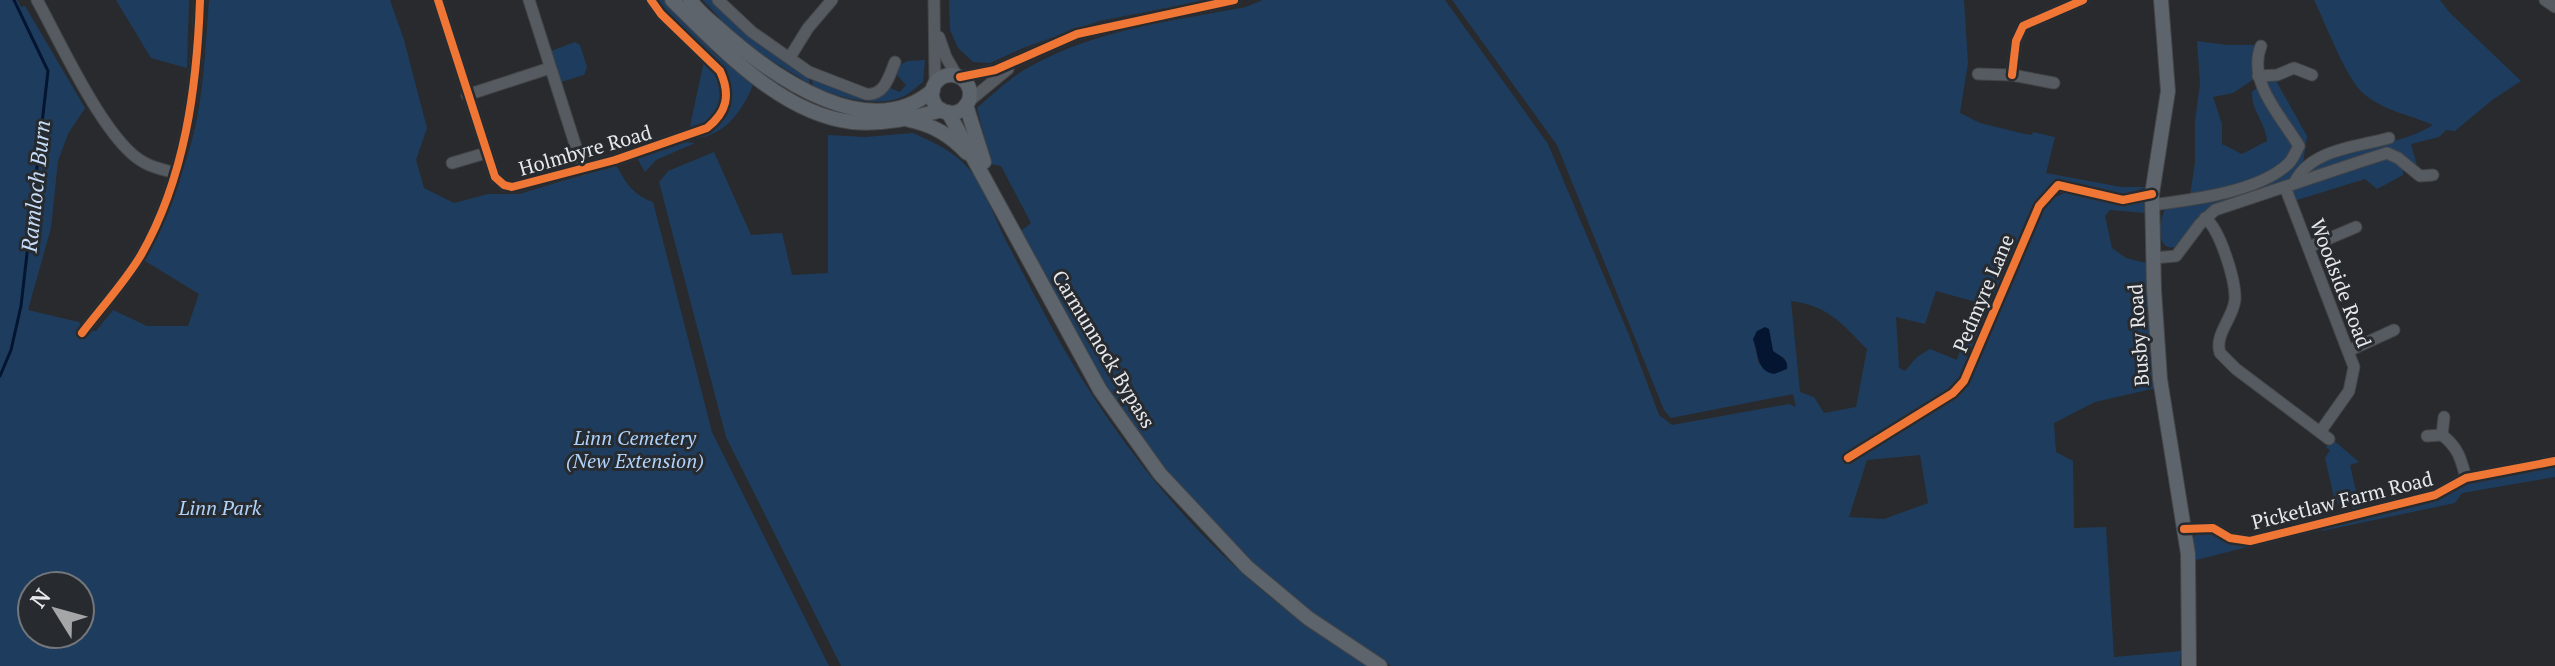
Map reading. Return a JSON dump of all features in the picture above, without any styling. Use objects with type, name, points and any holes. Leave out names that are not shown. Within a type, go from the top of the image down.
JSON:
[{"type":"main road","points":[[672,0],[733,61],[798,104],[830,118],[853,122],[905,119],[960,110],[967,103],[969,90],[959,77],[945,76],[911,104],[888,110],[833,103],[809,93],[749,55],[690,0]]},
{"type":"main road","name":"Busby Road","points":[[2161,0],[2168,91],[2152,200],[2154,258],[2160,379],[2189,580],[2189,666]]},
{"type":"main road","points":[[934,87],[934,101],[945,111]]},
{"type":"main road","name":"Carmunnock Bypass","points":[[967,103],[994,194]]},
{"type":"main road","name":"Carmunnock Bypass","points":[[945,111],[978,164],[1100,390],[1160,474],[1247,567],[1308,618],[1380,666]]},
{"type":"main road","points":[[905,119],[947,135],[978,164]]},
{"type":"street","points":[[37,0],[118,142],[144,163],[175,173]]},
{"type":"street","points":[[82,333],[140,256],[175,173],[186,132],[198,50],[200,0]]},
{"type":"street","name":"Holmbyre Road","points":[[438,0],[495,177],[512,187],[583,169],[707,128],[718,119],[727,98],[726,83],[720,71],[661,14],[651,0]]},
{"type":"street","points":[[529,0],[583,169]]},
{"type":"street","points":[[718,0],[752,32],[809,72],[866,94],[879,93],[895,62]]},
{"type":"street","points":[[790,57],[808,28],[832,0]]},
{"type":"street","points":[[934,0],[934,87]]},
{"type":"street","points":[[935,21],[942,48],[959,77],[995,70],[1077,34],[1234,0]]},
{"type":"street","points":[[2012,75],[2016,41],[2023,26],[2083,0]]},
{"type":"street","points":[[2545,0],[2555,7]]},
{"type":"street","points":[[2152,200],[2209,196],[2263,180],[2291,162],[2299,146],[2263,90],[2256,59],[2261,46]]},
{"type":"street","points":[[967,103],[1021,59]]},
{"type":"street","points":[[467,95],[550,68]]},
{"type":"street","points":[[2258,76],[2277,75],[2294,68],[2312,75]]},
{"type":"street","points":[[1978,74],[2012,75],[2054,83]]},
{"type":"street","points":[[886,81],[900,87]]},
{"type":"street","points":[[2290,186],[2313,162],[2333,151],[2389,138]]},
{"type":"street","points":[[452,163],[486,153]]},
{"type":"street","points":[[2154,258],[2176,256],[2205,218],[2215,210],[2387,153],[2420,176],[2433,175]]},
{"type":"street","name":"Pedmyre Lane","points":[[1848,458],[1953,393],[1964,381],[2034,216],[2058,185],[2123,200],[2152,200]]},
{"type":"street","name":"Woodside Road","points":[[2205,218],[2216,231],[2235,299],[2219,340],[2220,353],[2236,369],[2324,435],[2349,391],[2354,374],[2290,186]]},
{"type":"street","points":[[2309,247],[2356,227]]},
{"type":"street","points":[[2348,351],[2394,330]]},
{"type":"street","points":[[2444,417],[2442,435],[2458,450],[2466,478]]},
{"type":"street","name":"Picketlaw Farm Road","points":[[2427,436],[2442,435]]},
{"type":"street","name":"Picketlaw Farm Road","points":[[2184,529],[2213,528],[2230,538],[2250,541],[2435,495],[2466,478],[2555,461]]},
{"type":"green space","points":[[0,0],[17,0],[21,7],[25,6],[85,108],[68,134],[58,161],[51,228],[28,310],[79,322],[86,330],[96,331],[113,310],[147,326],[188,326],[199,294],[145,261],[186,162],[195,129],[209,0],[390,0],[427,128],[416,160],[424,188],[454,203],[488,194],[519,194],[616,165],[631,188],[653,202],[712,432],[829,666],[0,666]]},
{"type":"green space","points":[[116,0],[189,0],[187,68],[151,58]]},
{"type":"green space","points":[[656,0],[666,0],[713,52],[753,85],[736,115],[711,135],[688,139],[711,130],[729,82]]},
{"type":"green space","points":[[703,0],[712,0],[760,44],[808,73],[810,84],[761,54],[725,24]]},
{"type":"green space","points":[[949,0],[1207,0],[1099,21],[990,63],[973,62],[958,48],[950,30]]},
{"type":"green space","points":[[1263,0],[1445,0],[1548,144],[1629,335],[1659,415],[1672,425],[1789,404],[1796,407],[1793,394],[1671,418],[1664,410],[1557,145],[1452,0],[1964,0],[1968,63],[1960,113],[1980,123],[2025,134],[2032,135],[2033,132],[2055,137],[2046,173],[2121,187],[2147,187],[2120,196],[2147,199],[2146,213],[2110,210],[2105,216],[2112,248],[2126,258],[2146,263],[2151,365],[2156,388],[2095,402],[2054,423],[2056,452],[2073,461],[2074,528],[2106,527],[2114,657],[2181,651],[2180,666],[1391,666],[1324,622],[1256,566],[1199,508],[1147,445],[1101,379],[1026,242],[1021,231],[1031,223],[1001,166],[991,164],[977,108],[1024,70],[1082,43],[1163,22],[1246,7]],"holes":[[[2062,182],[2117,195],[2070,190],[2044,203]],[[1936,291],[1976,302],[1957,360],[1930,349],[1917,357],[1905,371],[1899,368],[1896,317],[1925,324]],[[1791,301],[1825,312],[1867,349],[1856,407],[1824,413],[1814,397],[1800,392]],[[1769,329],[1773,351],[1785,359],[1782,369],[1774,373],[1759,364],[1753,339]],[[1920,455],[1928,503],[1884,519],[1849,517],[1867,460]]]},
{"type":"green space","points":[[2314,0],[2440,0],[2521,81],[2455,131],[2446,130],[2439,137],[2411,144],[2418,169],[2391,151],[2304,176],[2334,158],[2401,139],[2433,125],[2389,109],[2357,87]]},
{"type":"green space","points":[[2197,41],[2258,45],[2254,79],[2233,93],[2213,97],[2222,124],[2222,144],[2242,154],[2267,141],[2252,99],[2252,92],[2258,87],[2292,143],[2289,155],[2267,173],[2217,191],[2190,195],[2200,84]]},
{"type":"green space","points":[[575,42],[580,45],[587,67],[584,75],[561,82],[551,51]]},
{"type":"green space","points":[[925,60],[923,82],[908,94],[892,100],[857,100],[813,86],[811,74],[863,98],[878,98],[890,88],[900,92],[906,85],[897,75],[900,65],[907,61]]},
{"type":"green space","points":[[704,61],[713,70],[724,92],[712,121],[689,131]]},
{"type":"green space","points":[[2267,79],[2275,79],[2307,136],[2303,163],[2289,181],[2218,204],[2178,246],[2165,246],[2160,228],[2166,208],[2283,174],[2298,137],[2264,84]]},
{"type":"green space","points":[[913,133],[950,152],[974,175],[1005,239],[1079,374],[1119,434],[1180,511],[1250,580],[1288,611],[1370,666],[841,666],[726,437],[659,182],[668,171],[714,152],[751,235],[782,233],[792,275],[828,273],[828,135],[865,137]]},
{"type":"green space","points":[[682,142],[695,143],[656,160],[645,172],[637,158]]},
{"type":"green space","points":[[2386,156],[2403,169],[2403,175],[2377,189],[2365,179],[2294,201],[2293,190]]},
{"type":"green space","points":[[2332,439],[2359,462],[2350,465],[2360,508],[2353,509],[2350,502],[2339,504],[2334,497],[2325,458],[2330,450],[2326,447]]},
{"type":"green space","points":[[2555,466],[2555,477],[2462,493],[2455,503],[2322,531],[2322,528],[2469,482]]},
{"type":"green space","points":[[2197,533],[2209,533],[2222,541],[2251,546],[2196,560],[2193,538]]},
{"type":"shaded area","points":[[1765,327],[1769,329],[1773,351],[1787,365],[1787,369],[1774,374],[1761,365],[1753,339],[1757,331]]},
{"type":"waterway","name":"Ramloch Burn","points":[[0,376],[11,350],[21,306],[48,71],[14,0]]},
{"type":"cycle path","points":[[82,333],[141,255],[168,195],[192,99],[200,0]]},
{"type":"cycle path","points":[[438,0],[495,177],[512,187],[615,160],[707,128],[719,116],[726,95],[720,71],[661,14],[651,0]]},
{"type":"cycle path","points":[[960,77],[995,70],[1077,34],[1234,0]]},
{"type":"cycle path","points":[[2012,75],[2016,41],[2023,26],[2083,0]]},
{"type":"cycle path","points":[[1848,458],[1953,393],[1964,381],[2039,206],[2058,185],[2123,200],[2152,194]]},
{"type":"cycle path","points":[[2184,529],[2213,528],[2230,538],[2250,541],[2435,495],[2466,478],[2555,461]]},
{"type":"park label","name":"Linn Cemetery (New Extension)","points":[[635,448]]},
{"type":"park label","name":"Linn Park","points":[[220,507]]}]
